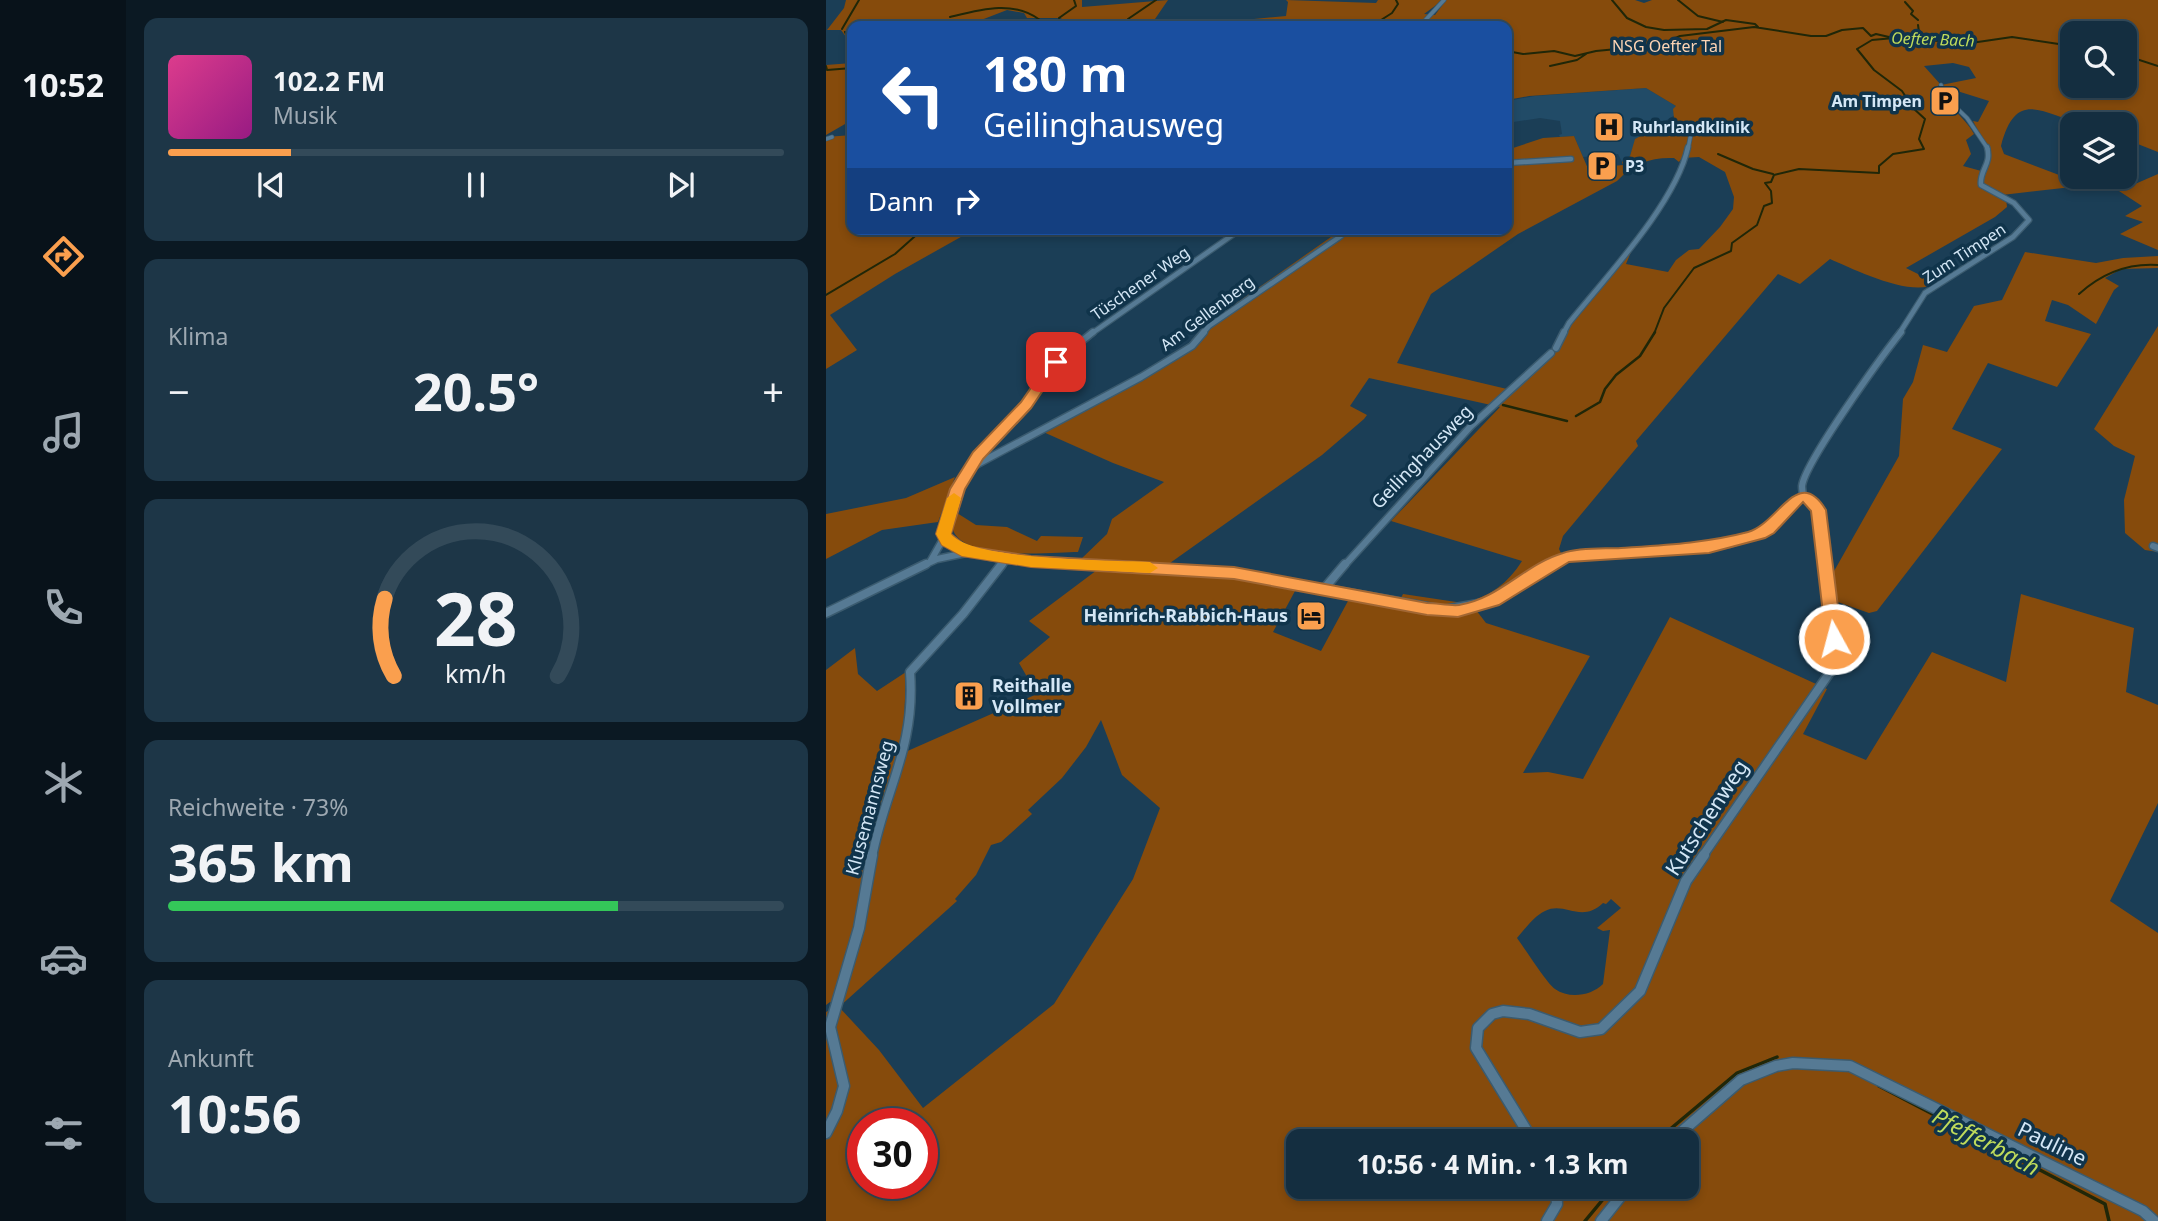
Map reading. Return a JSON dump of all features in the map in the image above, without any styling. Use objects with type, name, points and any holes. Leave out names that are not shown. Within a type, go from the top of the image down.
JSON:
[{"type":"street","points":[[1424,21],[1444,0]]},
{"type":"street","name":"Zum Timpen","points":[[1803,497],[1802,486],[1821,449],[1884,353],[1908,323],[1925,293],[2013,236],[2029,220],[2021,209],[2006,198],[1981,185],[1980,179],[1989,162],[1988,149],[1967,118],[1945,97],[1941,85]]},
{"type":"street","name":"Geilinghausweg","points":[[1323,590],[1393,509],[1471,426],[1554,350],[1569,323],[1645,229],[1668,187],[1684,165],[1692,128],[1707,121]]},
{"type":"street","points":[[1512,163],[1571,159]]},
{"type":"street","name":"Tüschener Weg","points":[[930,562],[939,548],[958,489],[968,469],[1026,405],[1052,366],[1233,235]]},
{"type":"street","name":"Am Gellenberg","points":[[968,469],[1182,353],[1192,346],[1209,326],[1341,235]]},
{"type":"street","points":[[943,534],[957,548],[969,553],[1006,559],[1223,572],[1427,609],[1469,609],[1493,601],[1549,565],[1567,557],[1709,548],[1760,534],[1769,529],[1797,499],[1803,497]]},
{"type":"street","name":"Kutschenweg","points":[[1526,1129],[1476,1048],[1476,1031],[1489,1015],[1513,1010],[1580,1032],[1590,1032],[1605,1026],[1640,991],[1686,881],[1835,665],[1819,510],[1812,500],[1803,497]]},
{"type":"street","points":[[826,613],[930,562],[946,556],[969,553]]},
{"type":"street","name":"Klusemannsweg","points":[[826,1133],[834,1121],[844,1084],[831,1040],[830,1027],[859,928],[873,852],[905,749],[912,698],[909,672],[963,614],[1006,559]]},
{"type":"street","name":"Pauline","points":[[1685,1129],[1741,1080],[1754,1073],[1793,1063],[1850,1066],[2133,1206],[2154,1221]]},
{"type":"street","points":[[1547,1221],[1557,1204],[1557,1199]]},
{"type":"street","points":[[1601,1221],[1619,1199]]},
{"type":"shaded area","name":"Ruhrlandklinik","points":[[1646,88],[1676,106],[1675,115],[1636,139],[1630,156],[1622,162],[1618,154],[1583,157],[1574,136],[1560,137],[1560,121],[1540,118],[1512,122],[1512,100]]},
{"type":"green space","points":[[846,0],[1082,0],[1082,7],[1168,0],[1155,19],[1174,21],[1057,21],[1062,18],[1027,18],[1024,13],[1007,10],[979,21],[847,21],[847,38],[841,30],[827,30],[844,8]]},
{"type":"green space","name":"NSG Oefter Tal","points":[[1286,0],[1376,3],[1378,0],[1443,0],[1424,14],[1435,15],[1446,0],[1635,0],[1644,3],[1652,0],[2158,0],[2158,152],[2137,144],[2137,112],[2060,112],[2060,117],[2046,112],[2024,110],[2015,116],[2008,127],[2001,146],[2004,154],[2060,175],[2060,188],[2002,195],[2006,198],[2007,207],[1995,217],[1906,268],[1936,283],[1926,287],[1899,285],[1830,259],[1800,284],[1778,274],[1636,441],[1638,446],[1563,536],[1559,549],[1562,555],[1492,599],[1460,609],[1399,602],[1403,594],[1463,603],[1482,597],[1511,576],[1522,561],[1391,521],[1500,407],[1369,378],[1350,406],[1367,415],[1364,419],[1322,455],[1163,568],[1079,561],[1107,534],[1112,519],[1164,482],[1041,431],[1178,356],[1228,309],[1331,237],[1327,235],[1512,235],[1512,148],[1543,138],[1574,136],[1592,178],[1616,176],[1612,166],[1623,165],[1622,162],[1630,156],[1635,139],[1674,118],[1673,109],[1676,106],[1646,88],[1512,99],[1512,21],[1234,21],[1286,16]],"holes":[[[1953,63],[1969,67],[1976,78],[1941,85],[1924,66]],[[1938,85],[1989,101],[1978,122],[1973,121],[1989,152],[1989,165],[1985,172],[1963,166],[1971,154],[1966,140],[1974,134],[1940,92]],[[1699,157],[1725,172],[1734,197],[1733,209],[1699,249],[1689,250],[1676,260],[1668,272],[1626,264],[1631,252],[1628,249],[1572,317],[1558,343],[1507,389],[1397,363],[1431,294],[1518,234],[1617,181],[1629,170],[1650,160],[1674,158],[1679,162],[1682,158]]]},
{"type":"green space","points":[[847,63],[847,123],[826,135],[826,65]]},
{"type":"green space","points":[[847,135],[847,235],[964,235],[830,315],[857,350],[826,369],[826,137]]},
{"type":"green space","points":[[2158,174],[2158,250],[2120,234],[2143,222],[2125,216],[2142,206],[2119,191],[2137,189],[2137,183]]},
{"type":"green space","points":[[2025,252],[2096,263],[2158,256],[2158,268],[2121,269],[2105,278],[2119,286],[2114,290],[2096,324],[2068,305],[2052,300],[2045,321],[2091,334],[2057,387],[1988,363],[1952,429],[2002,449],[1877,611],[1869,613],[1835,601],[1833,573],[1899,456],[1903,399],[1913,382],[1923,345],[1947,352],[1974,306],[2002,300]]},
{"type":"green space","points":[[2158,326],[2158,552],[2145,550],[2125,533],[2124,500],[2135,456],[2114,446],[2094,429]]},
{"type":"green space","points":[[955,477],[938,522],[882,530],[826,559],[826,514],[906,498]]},
{"type":"green space","points":[[957,513],[976,525],[1007,527],[1037,541],[1041,536],[1083,537],[1078,552],[1023,553],[980,549],[963,542],[953,531],[953,515]]},
{"type":"green space","points":[[1097,570],[1200,570],[1274,582],[1270,586],[1295,591],[1273,632],[1321,651],[1348,601],[1428,612],[1476,610],[1486,623],[1590,656],[1523,773],[1548,772],[1583,779],[1670,617],[1827,689],[1803,734],[1866,760],[1932,652],[2006,682],[2021,594],[2134,628],[2126,692],[2158,705],[2158,803],[2110,901],[2158,933],[2158,1221],[826,1221],[826,1012],[838,1006],[830,1002],[826,1005],[826,670],[855,648],[858,674],[877,691],[906,672],[903,753],[1037,694],[1019,663],[1050,637],[1029,621]],"holes":[[[1101,720],[1122,775],[1160,808],[1133,879],[1054,1004],[923,1108],[879,1050],[839,1007],[957,901],[955,899],[976,875],[991,845],[1001,842],[1032,814],[1028,810],[1062,778],[1086,747]],[[1611,899],[1621,908],[1597,928],[1610,930],[1603,984],[1580,995],[1555,989],[1517,938],[1533,919],[1545,911],[1559,908],[1587,912]]]},
{"type":"waterway","points":[[842,29],[859,0]]},
{"type":"waterway","points":[[1059,18],[1076,6],[1074,0]]},
{"type":"waterway","points":[[1129,21],[1128,19],[1156,0]]},
{"type":"waterway","points":[[1381,21],[1392,13],[1398,4],[1396,0]]},
{"type":"waterway","points":[[1612,0],[1627,18],[1646,27],[1664,30],[1707,29],[1722,22]]},
{"type":"waterway","points":[[1678,0],[1698,16],[1722,22]]},
{"type":"waterway","points":[[1905,2],[1913,11],[1911,14],[1918,20]]},
{"type":"waterway","points":[[950,17],[985,9],[1008,8],[1030,14],[1040,20]]},
{"type":"waterway","name":"Oefter Bach","points":[[1105,21],[1113,21]]},
{"type":"waterway","points":[[1722,22],[1755,24],[1758,27]]},
{"type":"waterway","points":[[1918,25],[1920,39]]},
{"type":"waterway","name":"Oefter Bach","points":[[1512,52],[1523,54],[1554,51],[1575,56],[1596,51],[1659,45],[1680,36],[1754,27],[1811,36],[1826,36],[1842,30],[1863,28],[1871,36],[1876,34],[1889,37]]},
{"type":"waterway","points":[[845,32],[847,36]]},
{"type":"waterway","name":"Oefter Bach","points":[[1895,38],[1971,43],[2012,37],[2060,44]]},
{"type":"waterway","points":[[1654,333],[1664,308],[1694,268],[1731,251],[1732,243],[1757,225],[1764,206],[1772,203],[1771,191],[1765,183],[1771,182],[1774,175],[1799,169],[1879,173],[1879,166],[1893,154],[1924,149],[1919,139],[1925,119],[1913,108],[1902,91],[1874,70],[1857,49],[1872,40],[1894,38]]},
{"type":"waterway","points":[[1550,66],[1577,60],[1586,54]]},
{"type":"waterway","name":"Oefter Bach","points":[[2137,59],[2158,66]]},
{"type":"waterway","name":"Oefter Bach","points":[[826,66],[827,70],[847,68]]},
{"type":"waterway","points":[[1718,154],[1753,169],[1773,174]]},
{"type":"waterway","name":"Oefter Bach","points":[[826,295],[895,254],[916,235]]},
{"type":"waterway","points":[[2079,294],[2116,271],[2136,266],[2158,265]]},
{"type":"waterway","points":[[1576,416],[1600,402],[1605,389],[1616,375],[1640,356],[1654,333]]},
{"type":"waterway","points":[[1503,405],[1567,421]]},
{"type":"waterway","name":"Pfefferbach","points":[[1670,1129],[1737,1073],[1777,1057]]},
{"type":"waterway","name":"Pfefferbach","points":[[1879,1086],[2105,1204],[2109,1221]]},
{"type":"waterway","name":"Pfefferbach","points":[[1585,1221],[1603,1199]]},
{"type":"slow traffic","points":[[954,498],[943,534],[962,551],[1031,562],[1150,568]]},
{"type":"place","name":"Am Timpen","points":[[1945,101]]},
{"type":"place","name":"Ruhrlandklinik","points":[[1609,127]]},
{"type":"place","name":"P3","points":[[1602,166]]},
{"type":"place","name":"Heinrich-Rabbich-Haus","points":[[1311,616]]},
{"type":"place","name":"Reithalle Vollmer","points":[[969,696]]},
{"type":"route","points":[[1056,362],[1026,405],[978,456],[958,489],[943,534],[962,551],[1031,562],[1234,573],[1427,609],[1458,611],[1487,604],[1549,565],[1567,557],[1600,553],[1684,551],[1729,544],[1760,534],[1769,529],[1797,499],[1803,497],[1812,500],[1819,510],[1834,639]]}]
